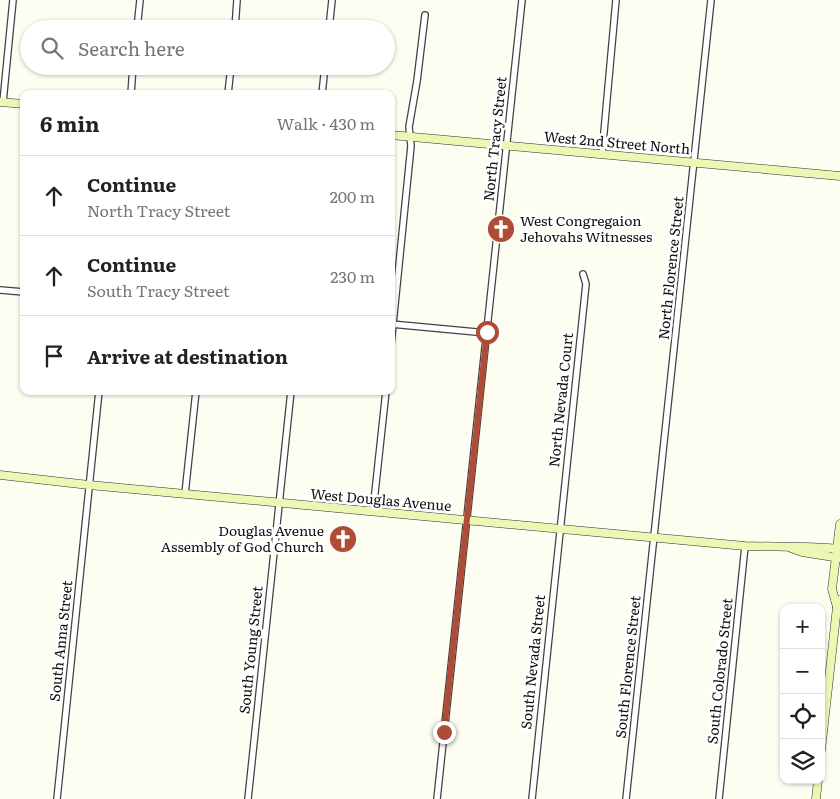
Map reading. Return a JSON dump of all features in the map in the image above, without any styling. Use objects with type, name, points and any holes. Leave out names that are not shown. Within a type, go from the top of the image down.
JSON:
[{"type":"street","points":[[13,0],[1,102],[20,104]]},
{"type":"street","points":[[138,20],[140,0]]},
{"type":"street","points":[[235,20],[237,0]]},
{"type":"street","points":[[330,20],[332,0]]},
{"type":"street","name":"North Tracy Street","points":[[437,799],[522,0]]},
{"type":"street","points":[[602,154],[616,0]]},
{"type":"street","name":"North Florence Street","points":[[655,538],[711,0]]},
{"type":"street","points":[[395,296],[411,146],[409,126],[425,15]]},
{"type":"street","points":[[131,90],[132,75]]},
{"type":"street","points":[[228,90],[230,75]]},
{"type":"street","points":[[322,90],[324,75]]},
{"type":"street","name":"West 2nd Street North","points":[[395,134],[840,176]]},
{"type":"street","name":"North Nevada Court","points":[[560,528],[586,284],[583,274]]},
{"type":"street","points":[[0,290],[20,292]]},
{"type":"street","points":[[395,324],[487,332]]},
{"type":"street","name":"South Anna Street","points":[[57,799],[99,395]]},
{"type":"street","points":[[185,494],[196,395]]},
{"type":"street","name":"South Young Street","points":[[248,799],[292,395]]},
{"type":"street","points":[[373,512],[386,395]]},
{"type":"street","name":"West Douglas Avenue","points":[[0,475],[89,485],[745,546],[789,547],[804,545],[839,548]]},
{"type":"street","points":[[822,739],[838,603],[832,588],[838,558],[840,524]]},
{"type":"street","name":"South Nevada Street","points":[[532,799],[560,528]]},
{"type":"street","name":"South Florence Street","points":[[626,799],[655,538]]},
{"type":"street","name":"South Colorado Street","points":[[719,799],[745,546]]},
{"type":"street","name":"West Douglas Avenue","points":[[789,547],[802,552],[838,558]]},
{"type":"street","points":[[816,799],[818,784]]},
{"type":"place","name":"West Congregaion Jehovahs Witnesses","points":[[501,229]]},
{"type":"place","name":"Douglas Avenue Assembly of God Church","points":[[343,539]]},
{"type":"route","points":[[444,732],[487,332]]}]
